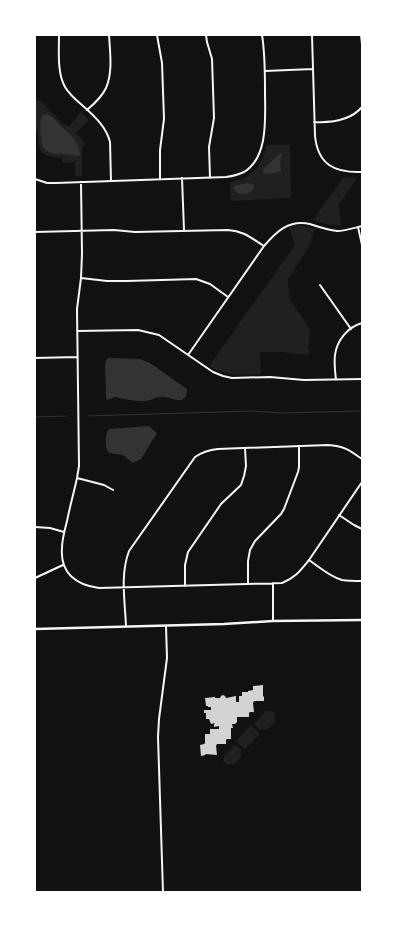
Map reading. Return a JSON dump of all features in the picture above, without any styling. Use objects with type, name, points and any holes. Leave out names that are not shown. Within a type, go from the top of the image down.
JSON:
[{"type":"street","points":[[58,35],[60,71],[63,83],[66,89],[99,121],[109,137],[112,181]]},
{"type":"street","points":[[87,110],[101,96],[108,83],[110,76],[109,35]]},
{"type":"street","points":[[158,35],[162,63],[164,119],[160,150],[160,179]]},
{"type":"street","points":[[206,35],[212,59],[214,111],[214,125],[209,147],[210,178]]},
{"type":"street","points":[[35,180],[47,182],[81,182],[210,178],[236,176],[244,172],[256,159],[261,147],[264,132],[265,70],[262,35]]},
{"type":"street","points":[[312,35],[314,122],[315,136],[319,153],[325,162],[340,171],[352,173],[362,172]]},
{"type":"street","points":[[361,35],[362,44]]},
{"type":"street","points":[[265,70],[313,69]]},
{"type":"street","points":[[314,122],[333,122],[344,119],[354,114],[362,107]]},
{"type":"street","points":[[182,178],[184,230]]},
{"type":"street","points":[[81,182],[82,254],[77,309],[79,466],[64,532],[62,548],[63,565],[69,575],[76,581],[86,586],[99,588],[282,583],[300,572],[362,482]]},
{"type":"street","points":[[188,355],[264,246],[274,234],[282,228],[291,224],[301,223],[309,224],[322,229],[339,231],[362,226]]},
{"type":"street","points":[[358,227],[362,245]]},
{"type":"street","points":[[35,232],[82,230],[114,230],[135,232],[237,230],[264,246]]},
{"type":"street","points":[[81,278],[127,282],[196,280],[210,284],[229,297]]},
{"type":"street","points":[[320,285],[351,328]]},
{"type":"street","points":[[336,380],[335,356],[339,342],[347,331],[362,323]]},
{"type":"street","points":[[77,331],[138,330],[159,335],[213,372],[232,378],[270,377],[304,380],[362,379]]},
{"type":"street","points":[[35,358],[78,357]]},
{"type":"street","points":[[126,626],[124,566],[129,551],[190,462],[198,455],[218,448],[328,445],[342,446],[362,459]]},
{"type":"street","points":[[248,584],[248,562],[250,550],[255,541],[284,509],[298,472],[299,446]]},
{"type":"street","points":[[185,586],[185,565],[188,552],[221,504],[241,485],[246,466],[245,448]]},
{"type":"street","points":[[77,478],[104,485],[113,490]]},
{"type":"street","points":[[339,515],[354,526],[362,529]]},
{"type":"street","points":[[35,528],[50,528],[64,532]]},
{"type":"street","points":[[309,560],[334,577],[342,580],[362,581]]},
{"type":"street","points":[[35,578],[63,565]]},
{"type":"street","points":[[273,584],[274,621]]},
{"type":"street","points":[[35,629],[274,621],[362,620]]},
{"type":"street","points":[[163,892],[158,737],[167,658],[166,625]]},
{"type":"shaded area","points":[[35,101],[41,101],[64,125],[69,126],[81,112],[89,120],[76,133],[85,145],[82,146],[82,176],[75,176],[75,162],[62,163],[62,158],[49,156],[40,149],[38,132],[36,130]]},
{"type":"shaded area","points":[[47,114],[74,139],[80,150],[80,155],[54,154],[45,149],[42,145],[40,126],[43,115]]},
{"type":"shaded area","points":[[267,145],[290,145],[291,198],[231,201],[230,182],[242,179],[259,165]]},
{"type":"shaded area","points":[[281,153],[280,172],[263,173],[264,168]]},
{"type":"shaded area","points":[[344,177],[357,178],[338,206],[342,225],[330,225],[313,220]]},
{"type":"shaded area","points":[[247,183],[253,184],[254,188],[249,193],[237,193],[234,189],[234,186]]},
{"type":"shaded area","points":[[293,226],[304,226],[315,229],[307,250],[288,279],[290,299],[309,329],[309,355],[282,352],[260,352],[261,374],[228,374],[216,370],[209,366],[295,245],[289,228]]},
{"type":"shaded area","points":[[109,358],[140,359],[150,363],[187,389],[186,396],[182,400],[161,397],[146,401],[134,401],[115,397],[107,400],[105,365],[106,360]]},
{"type":"shaded area","points":[[149,426],[157,433],[141,459],[133,463],[123,455],[109,453],[107,450],[106,441],[109,429]]},
{"type":"shaded area","points":[[271,710],[275,714],[275,722],[268,729],[260,730],[254,724],[266,711]]},
{"type":"shaded area","points":[[251,725],[260,734],[245,749],[236,741]]},
{"type":"shaded area","points":[[235,745],[241,750],[241,757],[235,764],[227,764],[223,761],[224,756],[227,755],[227,753]]},
{"type":"building","points":[[263,685],[264,701],[254,701],[254,712],[249,713],[249,717],[237,717],[237,722],[232,724],[233,728],[231,728],[231,739],[226,740],[226,744],[217,744],[217,755],[206,754],[201,756],[200,745],[205,743],[205,734],[210,734],[210,729],[219,729],[219,726],[214,727],[215,723],[211,724],[209,719],[206,719],[206,713],[204,713],[204,710],[211,710],[211,707],[206,706],[205,698],[220,698],[223,695],[226,698],[236,696],[236,702],[239,702],[239,696],[242,696],[242,692],[253,690],[253,686]]},
{"type":"waterway","points":[[88,416],[251,411],[283,413],[362,411]]},
{"type":"waterway","points":[[35,417],[67,416]]}]
